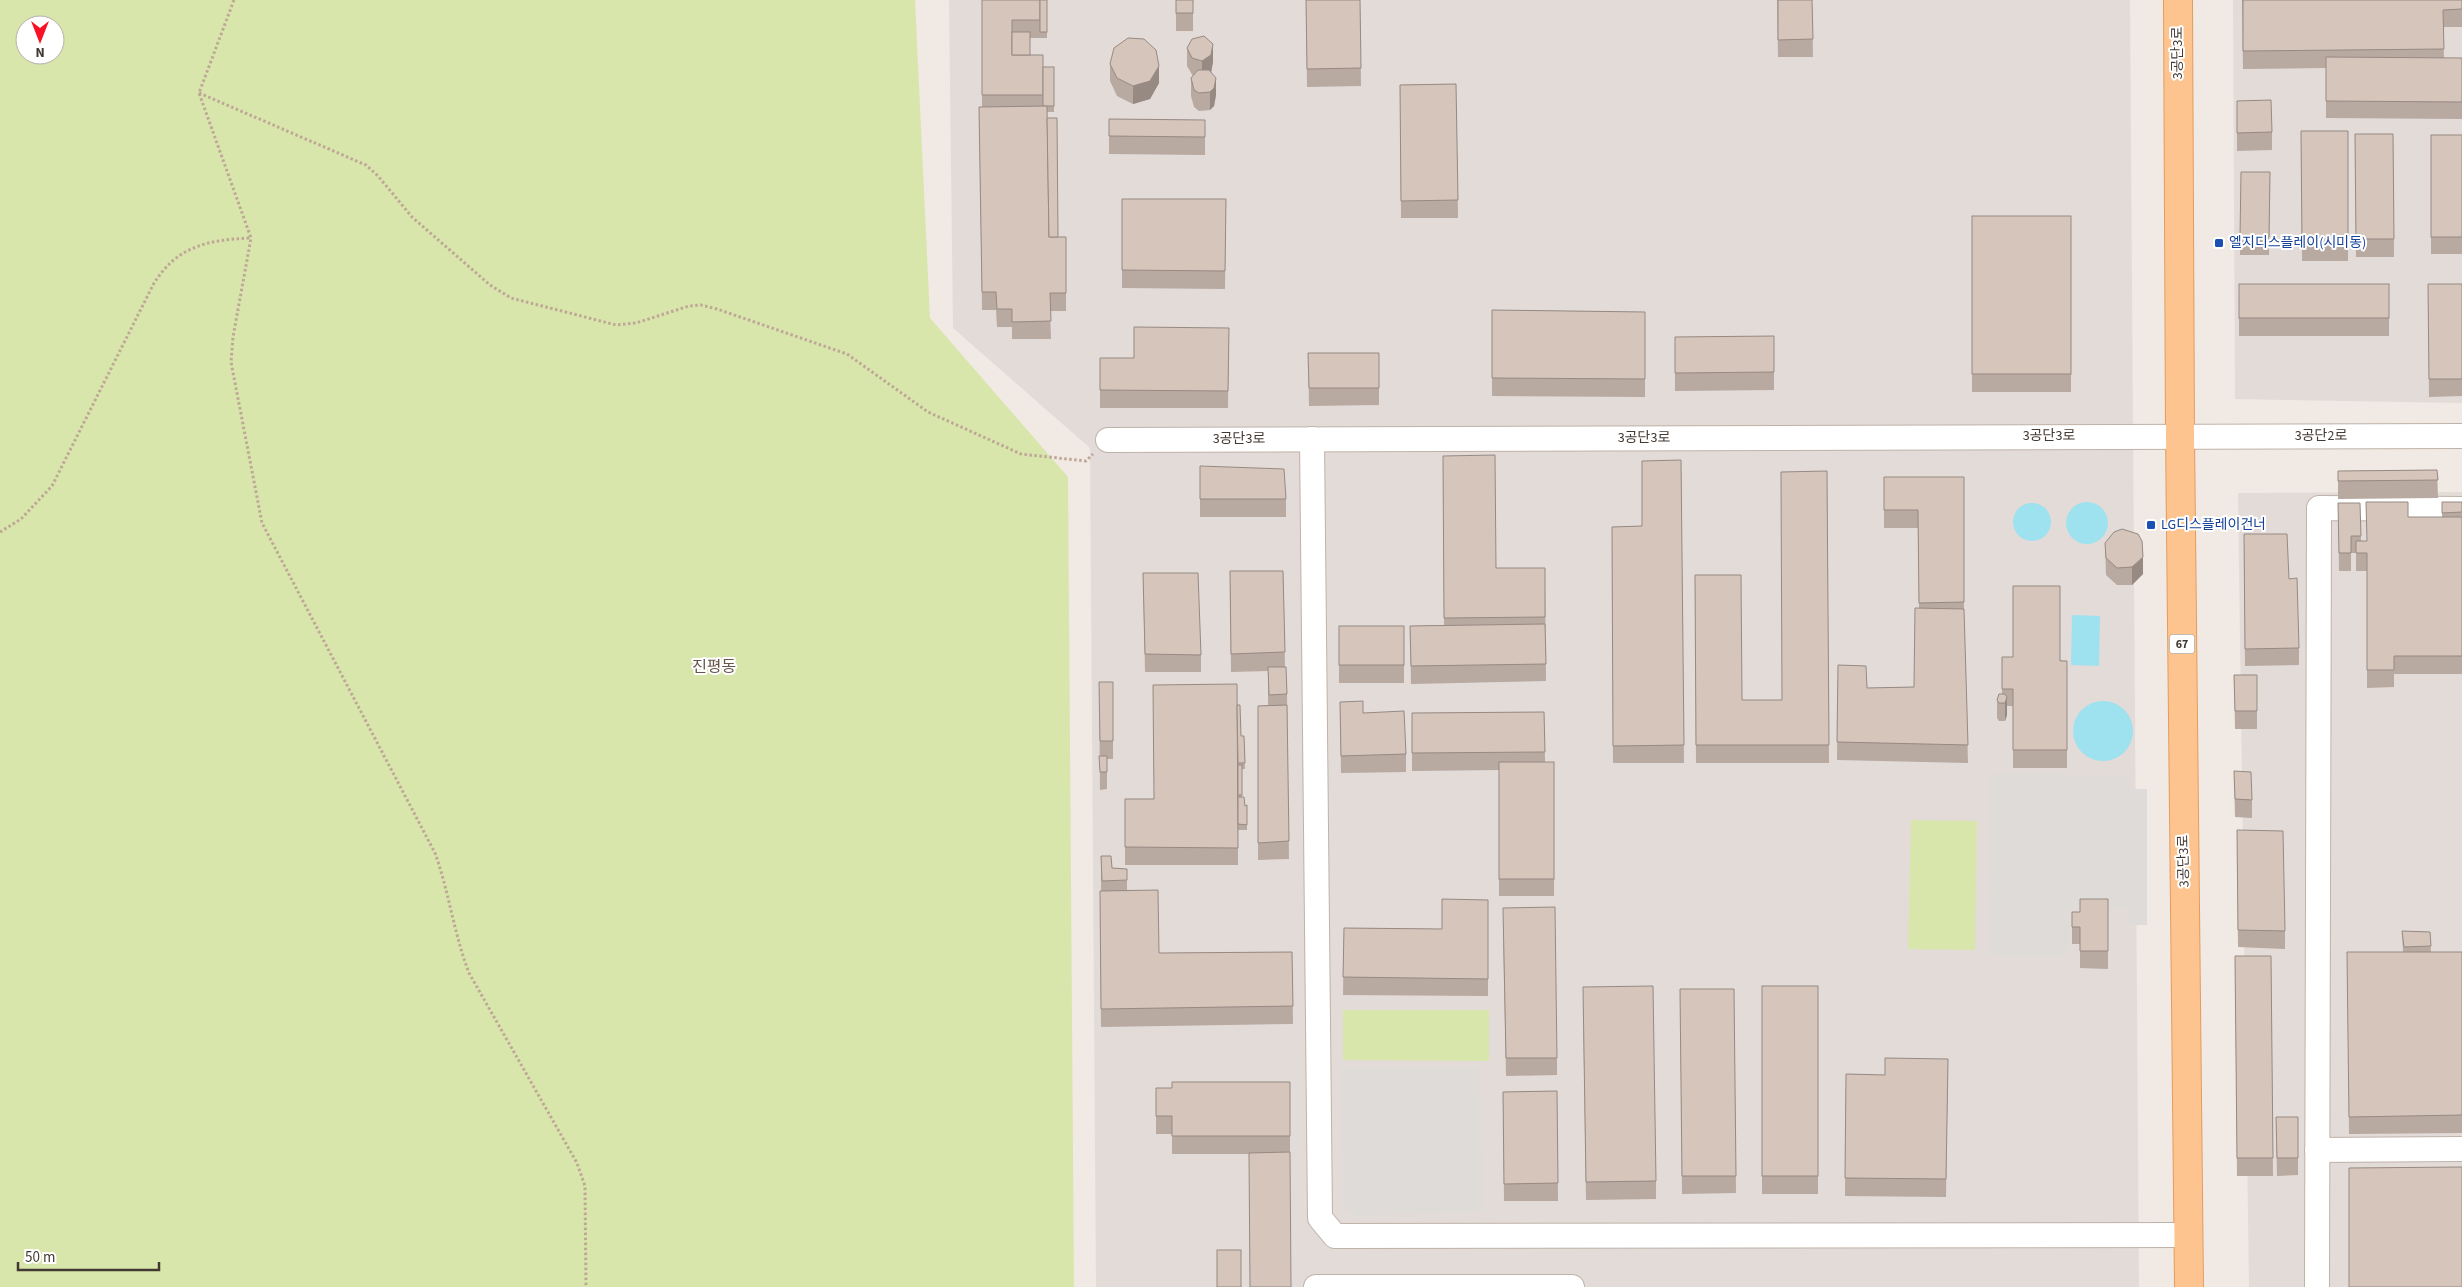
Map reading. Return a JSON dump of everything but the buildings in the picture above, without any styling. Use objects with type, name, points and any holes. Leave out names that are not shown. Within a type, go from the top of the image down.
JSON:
[{"type":"main road","name":"3공단3로","points":[[2178,0],[2180,435],[2189,1287]]},
{"type":"street","name":"3공단2로","points":[[2180,435],[2462,436]]},
{"type":"street","name":"3공단3로","points":[[1108,440],[2180,435]]},
{"type":"street","points":[[1312,439],[1320,1218],[1335,1236],[2188,1235]]},
{"type":"street","points":[[2317,1287],[2319,508],[2462,510]]},
{"type":"street","points":[[2317,1150],[2462,1150]]},
{"type":"street","points":[[1316,1287],[1572,1287]]},
{"type":"path","points":[[234,0],[199,93],[251,238],[233,337],[232,362],[262,523],[436,853],[444,877],[462,954],[469,973],[577,1163],[585,1186],[586,1287]]},
{"type":"path","points":[[199,93],[366,165],[378,176],[412,217],[490,285],[511,298],[616,325],[636,323],[690,306],[717,309],[848,354],[928,412],[1021,454],[1086,461],[1108,440]]},
{"type":"path","points":[[0,532],[21,519],[52,486],[153,285],[167,265],[186,251],[203,243],[251,238]]},
{"type":"shaded area","points":[[949,0],[2130,0],[2139,1287],[1096,1287],[1090,448],[953,328]]},
{"type":"shaded area","points":[[2233,0],[2462,0],[2462,403],[2235,399]]},
{"type":"shaded area","points":[[2462,492],[2462,1287],[2249,1287],[2238,493]]},
{"type":"shaded area","points":[[1988,774],[2130,775],[2130,789],[2147,789],[2147,925],[2127,925],[2127,909],[2070,909],[2069,957],[1987,956]]},
{"type":"shaded area","points":[[1342,1067],[1479,1067],[1483,1212],[1353,1216],[1343,1207]]},
{"type":"green space","points":[[0,0],[915,0],[930,318],[1068,477],[1074,1287],[0,1287]]},
{"type":"green space","points":[[1911,820],[1977,821],[1975,950],[1908,949]]},
{"type":"green space","points":[[1343,1010],[1489,1010],[1489,1061],[1343,1060]]},
{"type":"water","points":[[2087,502],[2102,508],[2108,523],[2102,538],[2087,544],[2072,538],[2066,523],[2072,508]]},
{"type":"water","points":[[2032,503],[2045,509],[2051,522],[2045,535],[2032,541],[2019,535],[2013,522],[2019,509]]},
{"type":"water","points":[[2072,615],[2100,616],[2099,666],[2071,665]]},
{"type":"water","points":[[2103,701],[2119,706],[2124,710],[2128,715],[2133,731],[2128,747],[2124,752],[2119,756],[2103,761],[2087,756],[2082,752],[2078,747],[2073,731],[2078,715],[2082,710],[2087,706]]},
{"type":"place","name":"엘지디스플레이(시미동)","points":[[2219,243]]},
{"type":"place","name":"LG디스플레이건너","points":[[2151,525]]},
{"type":"district","name":"진평동","points":[[714,667]]}]
